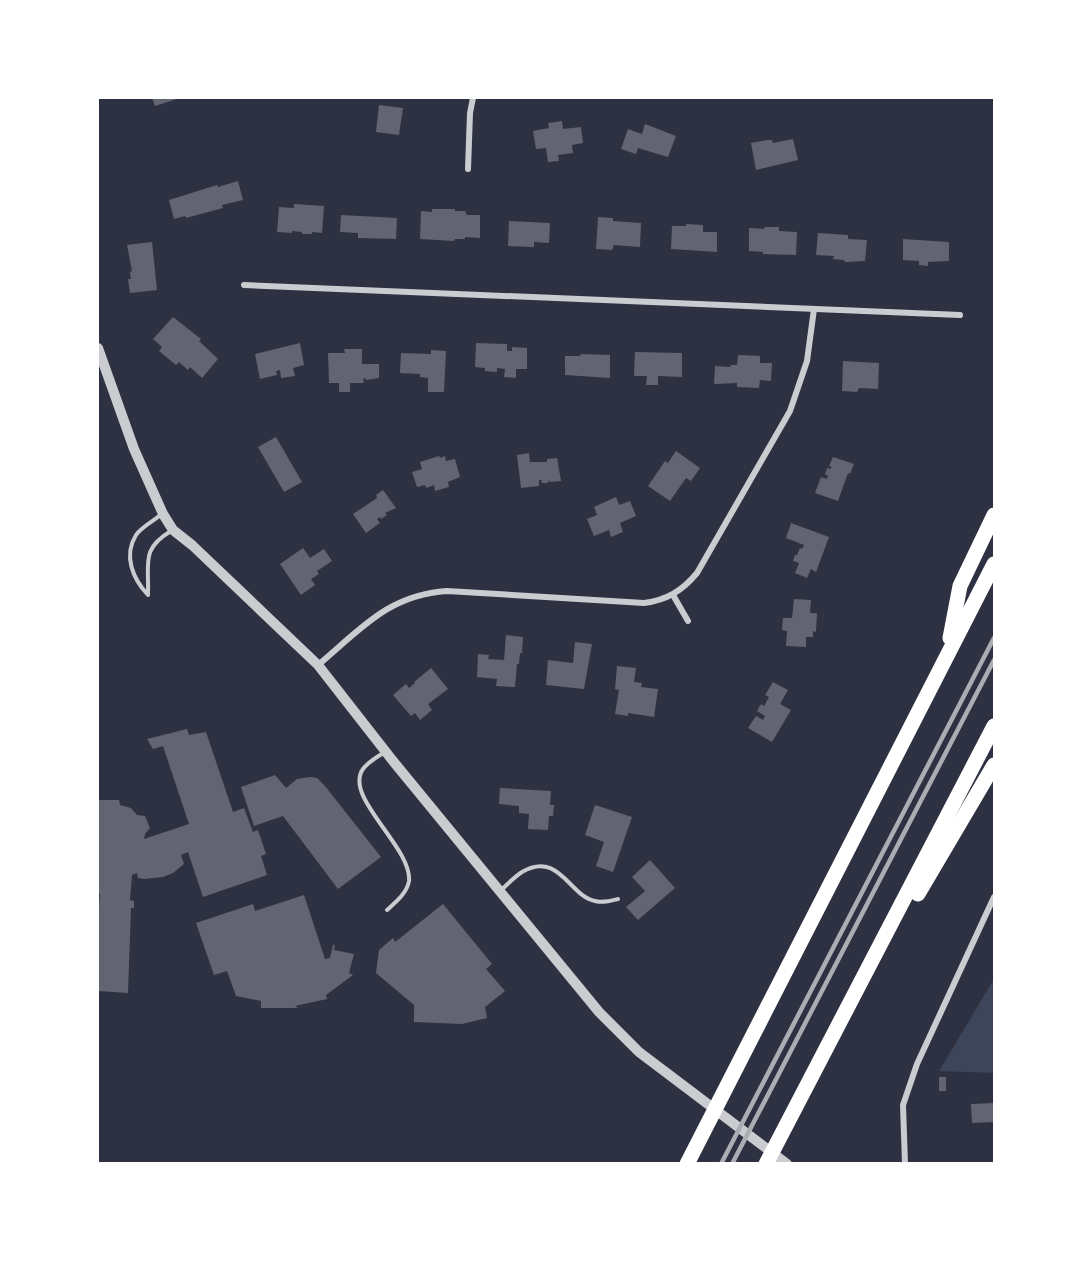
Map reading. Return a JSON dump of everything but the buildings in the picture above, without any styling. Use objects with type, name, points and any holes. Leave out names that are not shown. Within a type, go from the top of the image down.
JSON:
[{"type":"highway","points":[[946,655],[960,586],[994,515]]},
{"type":"highway","points":[[687,1164],[994,564]]},
{"type":"highway","points":[[766,1164],[994,726]]},
{"type":"highway","points":[[828,1046],[994,765]]},
{"type":"street","points":[[468,169],[470,113],[473,98]]},
{"type":"street","points":[[244,285],[960,315]]},
{"type":"street","points":[[318,665],[386,608],[412,596],[428,592],[447,591],[644,603],[659,601],[687,585],[697,573],[790,411],[807,361],[814,309]]},
{"type":"street","points":[[98,348],[134,449],[163,514],[173,530],[192,545],[318,665],[598,1012],[639,1053],[786,1164]]},
{"type":"street","points":[[673,595],[688,621]]},
{"type":"street","points":[[905,1164],[903,1105],[917,1064],[994,897]]},
{"type":"lane","points":[[163,514],[137,534],[129,554],[136,582],[148,595],[149,551],[156,540],[173,530]]},
{"type":"lane","points":[[386,751],[362,770],[359,780],[362,795],[370,810],[407,866],[409,882],[403,894],[387,910]]},
{"type":"lane","points":[[500,892],[523,872],[542,867],[562,874],[577,892],[593,901],[605,902],[618,899]]},
{"type":"shaded area","points":[[994,979],[994,1073],[939,1071]]},
{"type":"railway","points":[[721,1164],[994,638]]},
{"type":"railway","points":[[732,1164],[994,660]]}]
